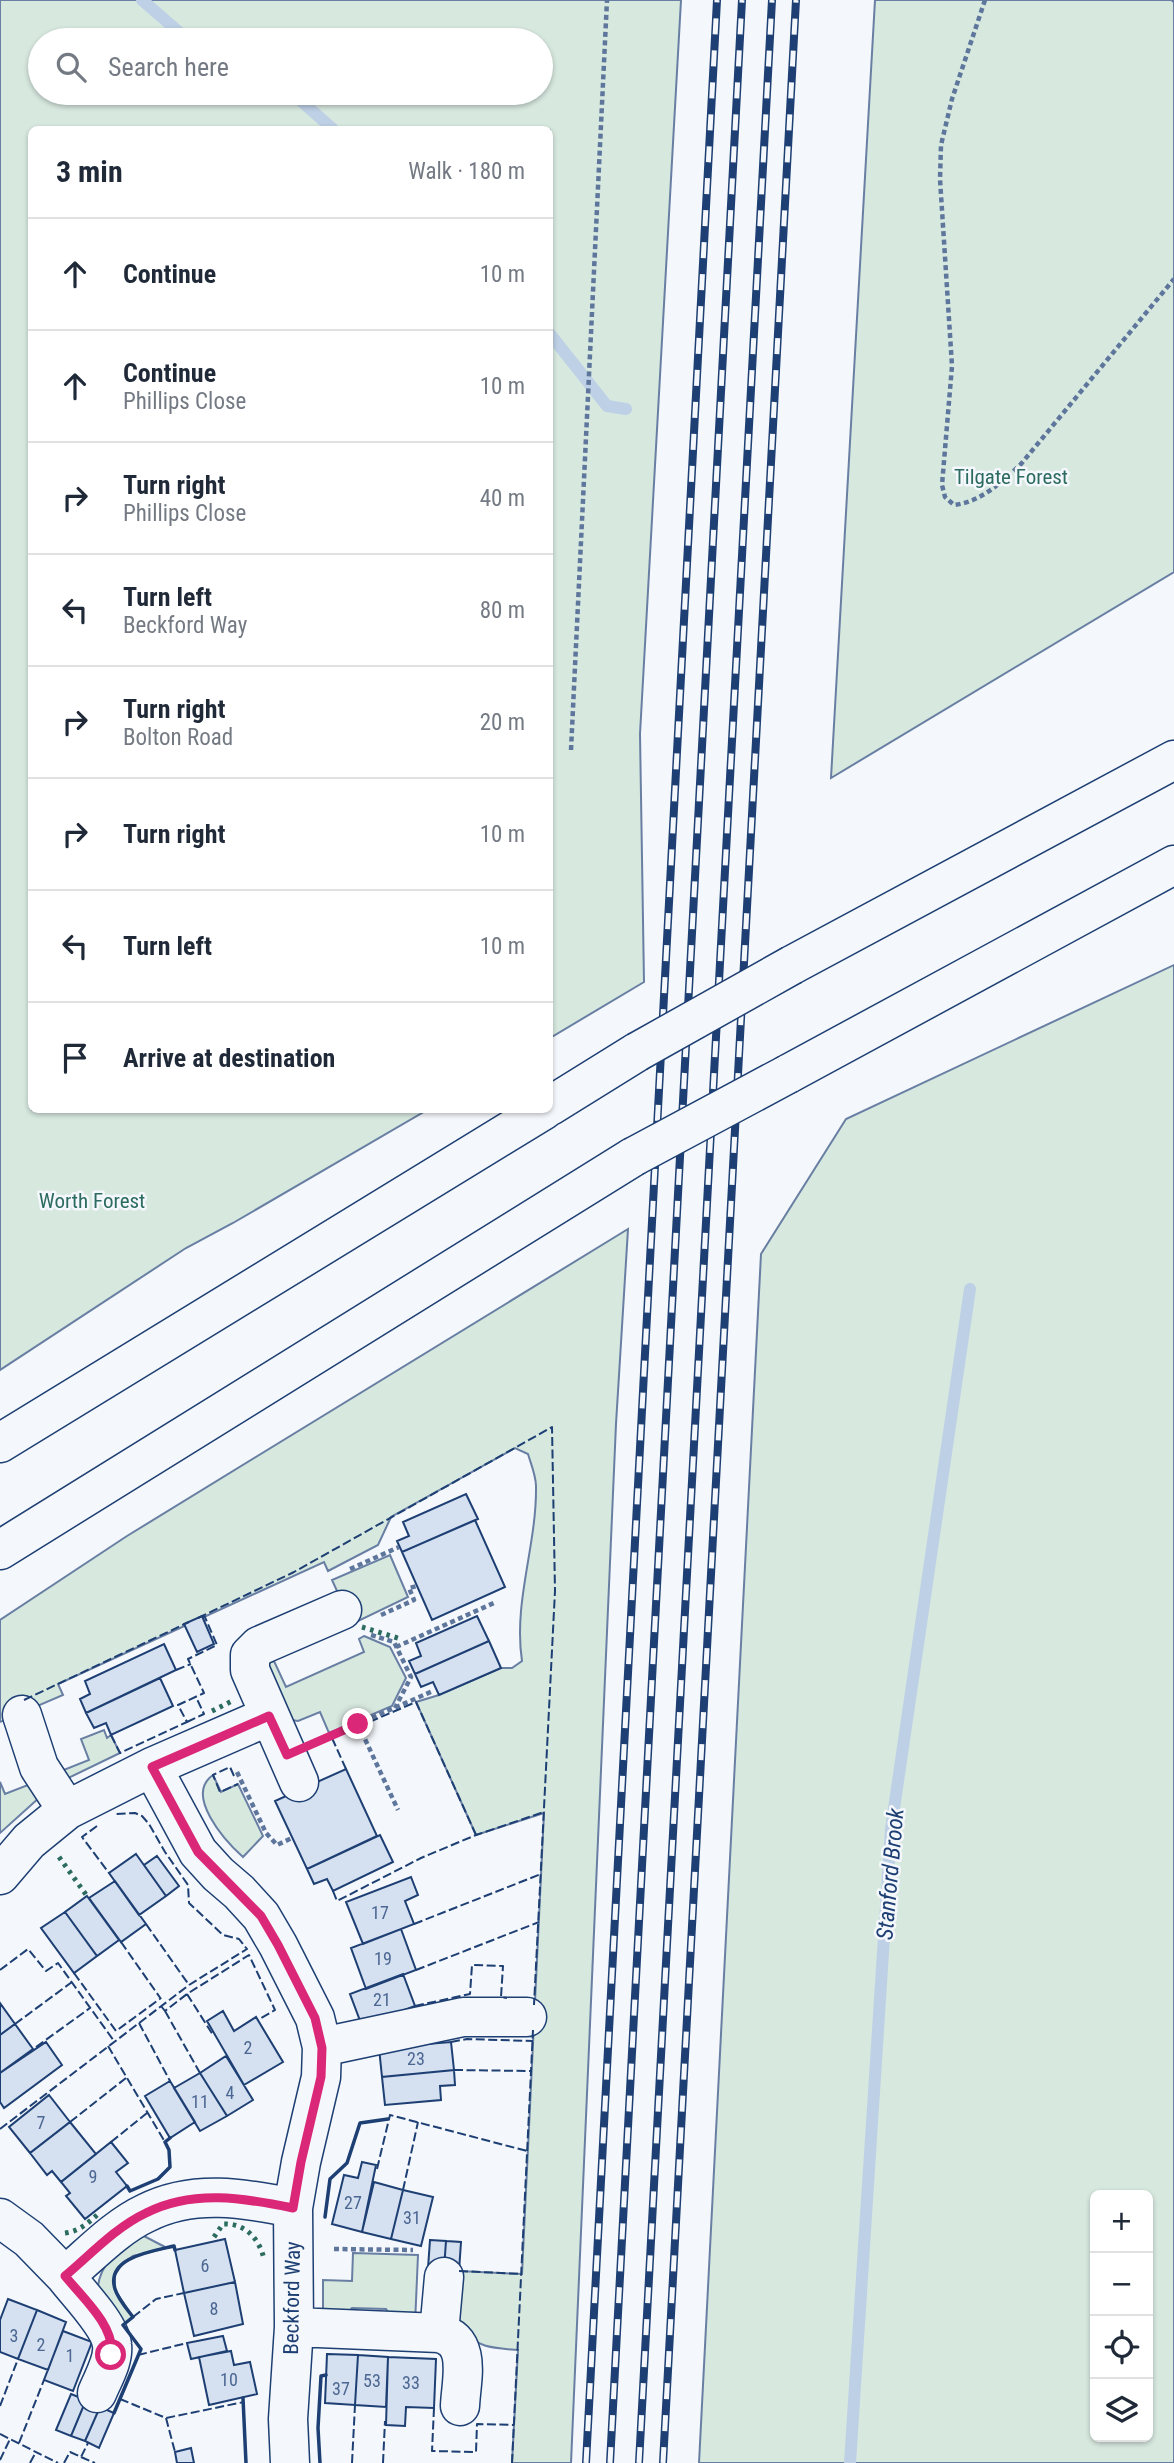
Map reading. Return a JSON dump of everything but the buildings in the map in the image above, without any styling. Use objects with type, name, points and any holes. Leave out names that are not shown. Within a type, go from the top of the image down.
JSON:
[{"type":"main road","points":[[553,1104],[637,1052],[792,965],[1174,760]]},
{"type":"main road","points":[[0,1550],[633,1157],[1174,865]]},
{"type":"main road","points":[[0,1443],[539,1113]]},
{"type":"main road","points":[[293,1769],[250,1670],[250,1655],[259,1646],[347,1619]]},
{"type":"main road","points":[[22,1715],[39,1767],[67,1810]]},
{"type":"main road","points":[[0,1875],[29,1841],[67,1810],[152,1767],[269,1716]]},
{"type":"main road","name":"Beckford Way","points":[[152,1767],[198,1852],[261,1916],[315,2018],[322,2048],[321,2077],[293,2208],[294,2327],[288,2419],[290,2463]]},
{"type":"main road","points":[[322,2048],[463,2017],[527,2017]]},
{"type":"main road","points":[[65,2276],[144,2213],[173,2202],[206,2197],[244,2198],[293,2208]]},
{"type":"main road","points":[[15,2229],[65,2276],[100,2320],[113,2347],[110,2363],[97,2393]]},
{"type":"main road","points":[[439,2333],[444,2277]]},
{"type":"main road","points":[[294,2327],[439,2333],[456,2340],[461,2350],[460,2406]]},
{"type":"path","points":[[570,750],[607,0]]},
{"type":"path","points":[[985,0],[952,99],[941,145],[940,179],[952,366],[943,463],[942,485],[945,497],[954,505],[979,498],[1000,484],[1021,464],[1174,279]]},
{"type":"path","points":[[347,1619],[414,1600],[409,1588],[417,1586]]},
{"type":"path","points":[[396,1647],[496,1602]]},
{"type":"path","points":[[347,1619],[394,1642],[411,1677],[395,1708]]},
{"type":"path","points":[[293,1769],[358,1724],[433,1691]]},
{"type":"path","points":[[358,1724],[398,1810]]},
{"type":"path","points":[[221,1738],[266,1833],[277,1845],[292,1838]]},
{"type":"path","points":[[294,2248],[424,2250],[423,2275],[444,2277]]},
{"type":"green space","name":"Worth Forest","points":[[0,0],[681,0],[640,734],[644,982],[553,1036],[553,126],[28,126],[28,1113],[422,1113],[186,1248],[0,1370]]},
{"type":"green space","name":"Tilgate Forest","points":[[875,0],[1174,0],[1174,572],[831,778]]},
{"type":"green space","points":[[1174,965],[1174,2463],[699,2463],[761,1254],[846,1119]]},
{"type":"green space","points":[[628,1229],[616,1424],[571,2463],[512,2463],[518,2350],[486,2346],[459,2329],[459,2271],[522,2274],[544,1813],[476,1835],[416,1702],[501,1668],[512,1668],[522,1661],[521,1617],[536,1486],[528,1454],[515,1448],[391,1517],[378,1545],[328,1571],[324,1562],[58,1684],[63,1695],[0,1722],[0,1620],[127,1536]]},
{"type":"green space","points":[[390,1555],[408,1597],[352,1624],[332,1580]]},
{"type":"green space","points":[[364,1636],[390,1647],[406,1678],[392,1706],[329,1733],[320,1712],[298,1721],[292,1720],[264,1665],[274,1661],[286,1687],[364,1652],[359,1639]]},
{"type":"green space","points":[[104,1730],[107,1738],[111,1735],[120,1753],[60,1782],[56,1773],[89,1760],[81,1739]]},
{"type":"green space","points":[[213,1775],[221,1792],[238,1784],[263,1836],[243,1857],[218,1829],[205,1806],[205,1784]]},
{"type":"green space","points":[[0,1782],[5,1794],[33,1783],[40,1797],[0,1833]]},
{"type":"green space","points":[[140,2234],[167,2248],[133,2256],[123,2263],[115,2275],[115,2290],[133,2317],[123,2325],[98,2286],[103,2269],[119,2250]]},
{"type":"green space","points":[[353,2253],[418,2255],[415,2324],[396,2324],[386,2309],[352,2308],[340,2321],[323,2320],[323,2280],[352,2281]]},
{"type":"waterway","points":[[142,0],[174,28]]},
{"type":"waterway","points":[[306,105],[329,126]]},
{"type":"waterway","points":[[553,338],[607,406],[626,409]]},
{"type":"waterway","name":"Stanford Brook","points":[[850,2463],[891,1829],[970,1289]]},
{"type":"railway","points":[[586,2463],[717,0]]},
{"type":"railway","points":[[610,2463],[742,0]]},
{"type":"railway","points":[[639,2463],[772,0]]},
{"type":"railway","points":[[663,2463],[796,0]]},
{"type":"hedge","points":[[362,1627],[401,1639]]},
{"type":"hedge","points":[[212,1711],[232,1701]]},
{"type":"hedge","points":[[59,1857],[87,1896]]},
{"type":"hedge","points":[[65,2233],[79,2229],[97,2215]]},
{"type":"hedge","points":[[214,2237],[223,2224],[238,2226],[255,2238],[264,2259]]},
{"type":"fence","points":[[198,1618],[294,1572],[552,1427],[555,1591],[534,2005]]},
{"type":"fence","points":[[111,1735],[120,1753],[187,1722],[178,1705],[204,1693],[188,1659],[217,1645],[204,1615]]},
{"type":"fence","points":[[24,1700],[189,1622]]},
{"type":"fence","points":[[176,1670],[191,1664]]},
{"type":"fence","points":[[187,1722],[204,1714],[196,1697]]},
{"type":"fence","points":[[346,1769],[332,1738],[416,1702],[476,1835]]},
{"type":"fence","points":[[234,1776],[230,1767],[213,1775],[220,1792],[238,1784]]},
{"type":"fence","points":[[333,1891],[337,1901],[421,1858],[476,1835],[544,1812]]},
{"type":"fence","points":[[0,2129],[189,1985],[247,1949],[239,1939],[223,1935],[189,1903],[188,1885],[142,1816],[135,1813],[116,1814]]},
{"type":"fence","points":[[97,1826],[82,1837],[109,1873]]},
{"type":"fence","points":[[414,1924],[541,1874]]},
{"type":"fence","points":[[416,1970],[539,1922]]},
{"type":"fence","points":[[146,1924],[189,1985]]},
{"type":"fence","points":[[121,1942],[161,1999]]},
{"type":"fence","points":[[0,1970],[28,1949],[46,1971],[58,1963],[114,2041]]},
{"type":"fence","points":[[161,2006],[165,2011],[249,1955],[275,2010],[258,2020]]},
{"type":"fence","points":[[415,2006],[470,1994],[472,1965],[503,1966],[501,1997],[507,1998]]},
{"type":"fence","points":[[74,1973],[116,2031],[161,1998]]},
{"type":"fence","points":[[15,2024],[72,1982]]},
{"type":"fence","points":[[187,1994],[213,2035]]},
{"type":"fence","points":[[36,2047],[90,2008]]},
{"type":"fence","points":[[165,2011],[200,2073]]},
{"type":"fence","points":[[139,2023],[170,2081]]},
{"type":"fence","points":[[512,2463],[533,2030]]},
{"type":"fence","points":[[451,2042],[467,2039],[533,2041]]},
{"type":"fence","points":[[108,2046],[165,2142]]},
{"type":"fence","points":[[454,2070],[531,2071]]},
{"type":"fence","points":[[70,2122],[126,2078]]},
{"type":"fence","points":[[111,2142],[147,2113]]},
{"type":"fence","points":[[377,2169],[390,2115],[527,2151]]},
{"type":"fence","points":[[403,2190],[418,2122]]},
{"type":"fence","points":[[459,2271],[522,2274]]},
{"type":"fence","points":[[133,2317],[156,2299],[184,2293]]},
{"type":"fence","points":[[138,2355],[187,2343]]},
{"type":"fence","points":[[0,2406],[18,2359]]},
{"type":"fence","points":[[19,2443],[44,2380]]},
{"type":"fence","points":[[120,2399],[166,2418],[244,2402]]},
{"type":"fence","points":[[352,2463],[355,2405]]},
{"type":"fence","points":[[434,2408],[432,2451],[476,2452],[477,2424],[514,2425]]},
{"type":"fence","points":[[166,2418],[175,2452]]},
{"type":"fence","points":[[383,2463],[385,2421]]},
{"type":"fence","points":[[0,2434],[58,2463]]},
{"type":"fence","points":[[0,2460],[10,2439]]},
{"type":"fence","points":[[64,2463],[70,2452],[81,2457],[88,2443]]},
{"type":"fence","points":[[30,2463],[36,2452]]},
{"type":"fence","points":[[81,2457],[95,2463]]},
{"type":"wall","points":[[325,2217],[330,2179],[347,2163],[360,2123],[388,2119]]},
{"type":"wall","points":[[127,2186],[130,2191],[158,2179],[170,2167],[169,2150],[165,2142],[170,2138]]},
{"type":"wall","points":[[114,2413],[141,2349],[123,2325],[133,2317],[115,2289],[117,2269],[133,2257],[144,2253],[174,2246],[175,2250]]},
{"type":"wall","points":[[320,2463],[318,2428],[321,2376],[326,2375]]},
{"type":"wall","points":[[243,2398],[246,2463]]},
{"type":"route","points":[[111,2355],[111,2339],[100,2320],[65,2276],[144,2213],[173,2202],[206,2197],[244,2198],[293,2208],[321,2077],[322,2048],[315,2018],[278,1945],[261,1916],[198,1852],[152,1767],[269,1716],[287,1755],[358,1724]]}]
